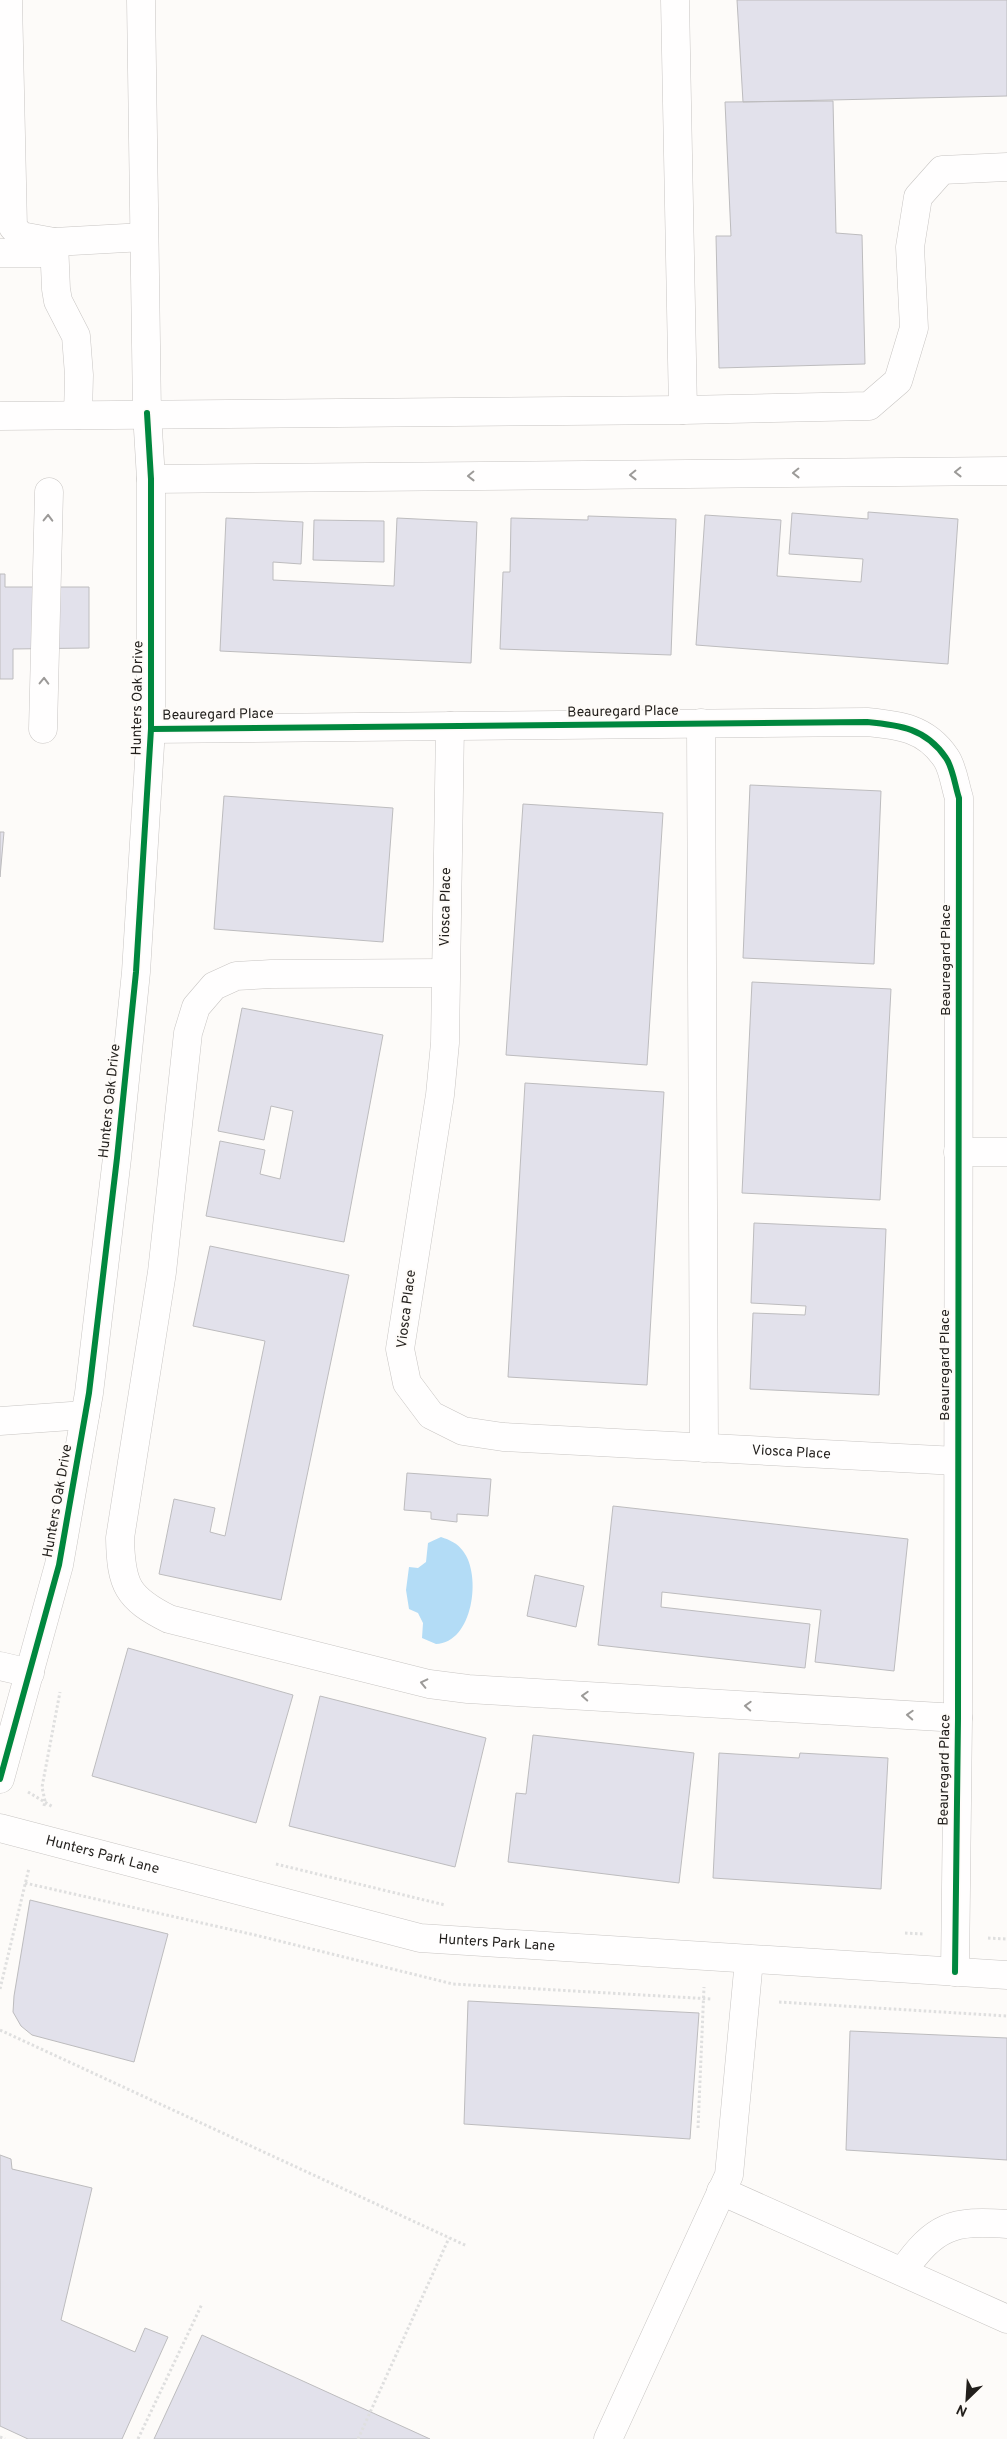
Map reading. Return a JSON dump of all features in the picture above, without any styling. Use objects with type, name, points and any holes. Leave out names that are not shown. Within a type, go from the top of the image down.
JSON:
[{"type":"street","points":[[8,0],[13,227],[21,236],[54,247]]},
{"type":"street","name":"Hunters Oak Drive","points":[[0,1779],[59,1565],[85,1415],[117,1158],[136,972],[151,728],[151,480],[144,237],[141,0]]},
{"type":"street","points":[[675,0],[683,410]]},
{"type":"street","points":[[0,416],[148,413],[683,410],[868,406],[898,381],[914,328],[910,247],[918,197],[942,170],[1007,167]]},
{"type":"street","points":[[0,252],[144,237]]},
{"type":"street","points":[[54,247],[58,301],[76,336],[79,375],[78,415]]},
{"type":"street","points":[[151,480],[1007,471]]},
{"type":"street","points":[[43,729],[49,492]]},
{"type":"street","name":"Beauregard Place","points":[[151,728],[867,722],[902,726],[926,736],[946,758],[959,798],[958,1718],[955,1972]]},
{"type":"street","points":[[701,723],[704,1448]]},
{"type":"street","name":"Viosca Place","points":[[450,726],[445,1043],[440,1095],[400,1349],[407,1383],[431,1415],[462,1431],[503,1437],[957,1461]]},
{"type":"street","points":[[445,973],[270,974],[236,976],[214,986],[196,1007],[188,1033],[162,1272],[120,1538],[121,1564],[128,1589],[145,1607],[169,1619],[429,1684],[468,1690],[958,1718]]},
{"type":"street","points":[[958,1152],[1007,1152]]},
{"type":"street","points":[[0,1421],[85,1415]]},
{"type":"street","points":[[0,1666],[30,1673]]},
{"type":"street","name":"Hunters Park Lane","points":[[0,1828],[420,1938],[1007,1975]]},
{"type":"street","points":[[608,2439],[729,2175],[749,1960]]},
{"type":"street","points":[[721,2191],[1007,2319]]},
{"type":"street","points":[[902,2271],[926,2242],[942,2230],[976,2222],[1007,2224]]},
{"type":"path","points":[[0,1779],[45,1800],[58,1811]]},
{"type":"path","points":[[0,1989],[45,1800]]},
{"type":"path","points":[[268,1862],[448,1906]]},
{"type":"path","points":[[901,1933],[1007,1939]]},
{"type":"path","points":[[698,2135],[706,1957]]},
{"type":"path","points":[[0,2030],[467,2246]]},
{"type":"path","points":[[358,2439],[449,2238]]},
{"type":"path","points":[[138,2439],[202,2304]]},
{"type":"path","points":[[0,2437],[5,2439]]},
{"type":"water","points":[[441,1537],[453,1542],[463,1551],[469,1562],[473,1591],[471,1606],[466,1620],[458,1632],[449,1641],[436,1644],[422,1638],[423,1623],[418,1613],[409,1609],[406,1590],[409,1567],[418,1568],[426,1562],[428,1543]]},
{"type":"building","points":[[737,0],[1007,0],[1007,96],[743,102]]},
{"type":"building","points":[[833,101],[836,233],[862,235],[865,364],[719,368],[716,236],[731,236],[725,102]]},
{"type":"building","points":[[868,512],[958,519],[948,664],[696,645],[705,515],[781,520],[777,576],[861,582],[863,559],[789,554],[792,513],[868,519]]},
{"type":"building","points":[[588,516],[676,519],[671,655],[500,649],[503,572],[510,572],[511,518],[588,520]]},
{"type":"building","points":[[226,518],[303,522],[301,564],[273,562],[273,580],[394,586],[397,518],[477,522],[471,663],[220,651]]},
{"type":"building","points":[[314,520],[384,521],[384,562],[313,560]]},
{"type":"building","points":[[0,574],[5,574],[5,587],[89,587],[89,648],[13,649],[13,679],[0,679]]},
{"type":"building","points":[[750,785],[881,791],[874,964],[743,958]]},
{"type":"building","points":[[224,796],[393,808],[383,942],[214,929]]},
{"type":"building","points":[[523,804],[663,813],[647,1065],[506,1055]]},
{"type":"building","points":[[0,832],[4,832],[0,877]]},
{"type":"building","points":[[752,982],[891,989],[880,1200],[742,1193]]},
{"type":"building","points":[[242,1008],[383,1035],[344,1242],[206,1216],[220,1141],[265,1150],[260,1174],[280,1179],[293,1111],[271,1106],[264,1140],[218,1131]]},
{"type":"building","points":[[525,1083],[664,1092],[647,1385],[508,1377]]},
{"type":"building","points":[[754,1223],[886,1229],[879,1395],[750,1389],[753,1313],[805,1315],[806,1306],[751,1303]]},
{"type":"building","points":[[210,1246],[349,1275],[281,1600],[159,1574],[174,1499],[215,1508],[210,1532],[225,1536],[265,1341],[193,1326]]},
{"type":"building","points":[[407,1473],[491,1479],[488,1516],[457,1514],[457,1522],[431,1519],[431,1512],[404,1510]]},
{"type":"building","points":[[613,1506],[908,1539],[894,1671],[815,1662],[821,1610],[662,1592],[661,1607],[810,1624],[805,1668],[598,1645]]},
{"type":"building","points":[[535,1575],[584,1586],[576,1627],[527,1616]]},
{"type":"building","points":[[128,1648],[293,1695],[256,1823],[92,1776]]},
{"type":"building","points":[[320,1696],[486,1738],[455,1867],[289,1826]]},
{"type":"building","points":[[533,1735],[694,1753],[679,1883],[508,1862],[516,1793],[526,1794]]},
{"type":"building","points":[[719,1753],[799,1758],[800,1753],[888,1758],[881,1889],[713,1878]]},
{"type":"building","points":[[30,1900],[168,1934],[134,2062],[32,2035],[21,2026],[13,2012],[14,1996]]},
{"type":"building","points":[[468,2001],[699,2013],[690,2139],[464,2124]]},
{"type":"building","points":[[850,2031],[1007,2038],[1007,2160],[846,2150]]},
{"type":"building","points":[[0,2155],[11,2159],[12,2169],[92,2188],[61,2320],[135,2352],[145,2328],[168,2337],[122,2439],[28,2439],[0,2426]]},
{"type":"building","points":[[202,2335],[430,2439],[154,2439]]},
{"type":"cycle path","points":[[0,1779],[59,1565],[89,1393],[117,1158],[136,972],[151,729],[151,479],[147,413]]},
{"type":"cycle path","points":[[151,729],[867,722],[901,727],[921,734],[930,740],[946,758],[959,798],[958,1718],[955,1972]]}]
